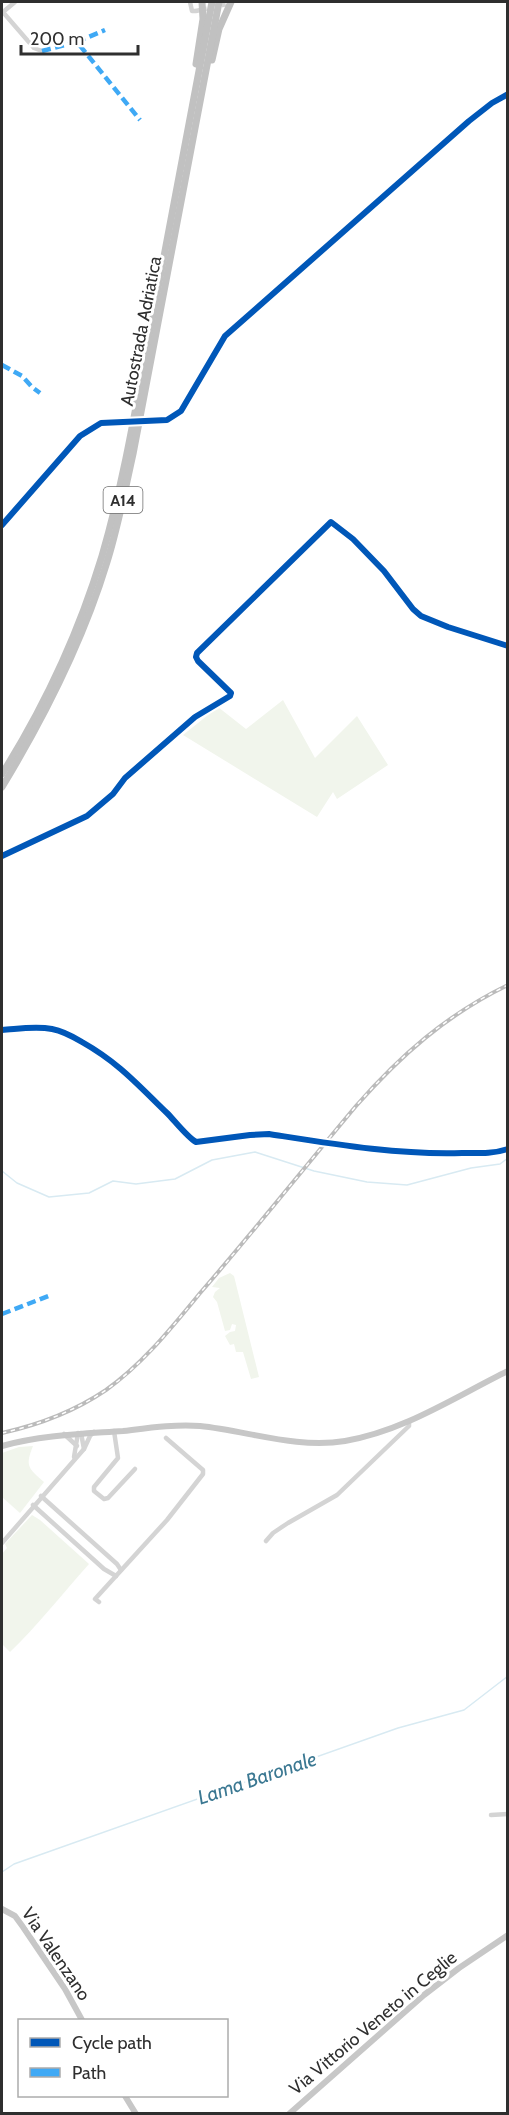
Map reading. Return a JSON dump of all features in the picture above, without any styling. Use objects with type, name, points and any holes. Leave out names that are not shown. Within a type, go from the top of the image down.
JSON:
[{"type":"highway","name":"A14","points":[[182,156],[203,19],[202,2]]},
{"type":"highway","name":"Autostrada Adriatica","points":[[2,774],[49,689],[86,602],[101,558],[126,457],[212,2]]},
{"type":"highway","name":"Autostrada Adriatica","points":[[2,787],[62,678],[107,563],[134,454],[219,2]]},
{"type":"highway","name":"A14","points":[[198,112],[219,29],[231,2]]},
{"type":"main road","points":[[2,1446],[64,1434],[197,1426],[291,1440],[332,1443],[358,1438],[409,1422],[507,1371]]},
{"type":"main road","name":"Via Valenzano","points":[[2,1909],[15,1916],[23,1927],[65,1989],[81,2019]]},
{"type":"main road","name":"Via Vittorio Veneto in Ceglie","points":[[289,2114],[424,1995],[507,1935]]},
{"type":"main road","points":[[126,2097],[136,2114]]},
{"type":"street","points":[[15,2],[2,12],[34,48],[42,51]]},
{"type":"street","points":[[190,2],[192,11],[196,11]]},
{"type":"street","points":[[2,525],[80,436],[94,426],[116,421],[167,420],[181,411],[225,336],[492,103],[507,94]]},
{"type":"street","points":[[2,856],[87,816],[113,794],[125,778],[195,717],[230,696],[231,693],[198,661],[197,653],[331,522],[369,555],[421,616],[507,646]]},
{"type":"street","points":[[2,1030],[38,1027],[61,1031],[99,1052],[126,1072],[182,1127],[191,1140],[196,1142],[268,1134],[386,1151],[430,1154],[493,1152],[507,1149]]},
{"type":"street","points":[[266,1541],[288,1523],[337,1495],[410,1426],[409,1422]]},
{"type":"street","points":[[114,1431],[118,1458],[94,1486],[94,1491],[108,1498],[135,1469]]},
{"type":"street","points":[[2,1543],[84,1449],[94,1432]]},
{"type":"street","points":[[80,1433],[84,1449]]},
{"type":"street","points":[[74,1459],[80,1433]]},
{"type":"street","points":[[64,1434],[77,1446]]},
{"type":"street","points":[[99,1602],[95,1599],[167,1520],[203,1474],[203,1470],[166,1438]]},
{"type":"street","points":[[41,1497],[121,1570]]},
{"type":"street","points":[[33,1505],[104,1569],[116,1576]]},
{"type":"street","points":[[491,1815],[507,1814]]},
{"type":"shaded area","points":[[283,700],[315,758],[357,716],[388,765],[337,799],[333,792],[317,817],[183,735],[218,707],[246,729]]},
{"type":"shaded area","points":[[230,1273],[234,1276],[259,1377],[251,1379],[243,1352],[236,1352],[234,1344],[230,1345],[225,1336],[235,1331],[236,1325],[232,1324],[230,1330],[225,1331],[217,1302],[213,1297],[220,1288],[212,1287],[219,1278]]},
{"type":"shaded area","points":[[33,1446],[29,1458],[31,1470],[44,1482],[20,1513],[2,1497],[2,1453],[19,1447]]},
{"type":"shaded area","points":[[32,1515],[89,1564],[10,1652],[2,1644],[2,1554],[7,1548],[5,1544]]},
{"type":"waterway","points":[[2,1171],[17,1183],[49,1197],[89,1193],[113,1181],[136,1184],[175,1179],[212,1160],[255,1152],[314,1171],[367,1182],[407,1185],[471,1168],[500,1164],[508,1158]]},
{"type":"waterway","name":"Lama Baronale","points":[[2,1872],[14,1864],[398,1728],[464,1710],[508,1676]]},
{"type":"tunnel","points":[[196,11],[231,3]]},
{"type":"railway","points":[[2,1433],[69,1411],[106,1390],[133,1368],[168,1331],[356,1106],[390,1070],[464,1009],[508,985]]},
{"type":"marked path","points":[[77,42],[105,30]]},
{"type":"marked path","points":[[42,51],[77,42],[140,120]]},
{"type":"marked path","points":[[2,365],[22,376],[40,393]]},
{"type":"marked path","points":[[2,1314],[51,1295]]},
{"type":"cycle path","points":[[2,525],[80,436],[101,423],[167,420],[181,411],[225,336],[469,121],[508,94]]},
{"type":"cycle path","points":[[2,856],[87,816],[113,794],[125,778],[195,717],[230,696],[231,693],[198,661],[197,653],[331,522],[353,539],[384,571],[421,616],[508,646]]},
{"type":"cycle path","points":[[2,1030],[46,1028],[60,1031],[78,1040],[127,1074],[196,1142],[269,1134],[365,1148],[413,1152],[485,1153],[508,1149]]}]
